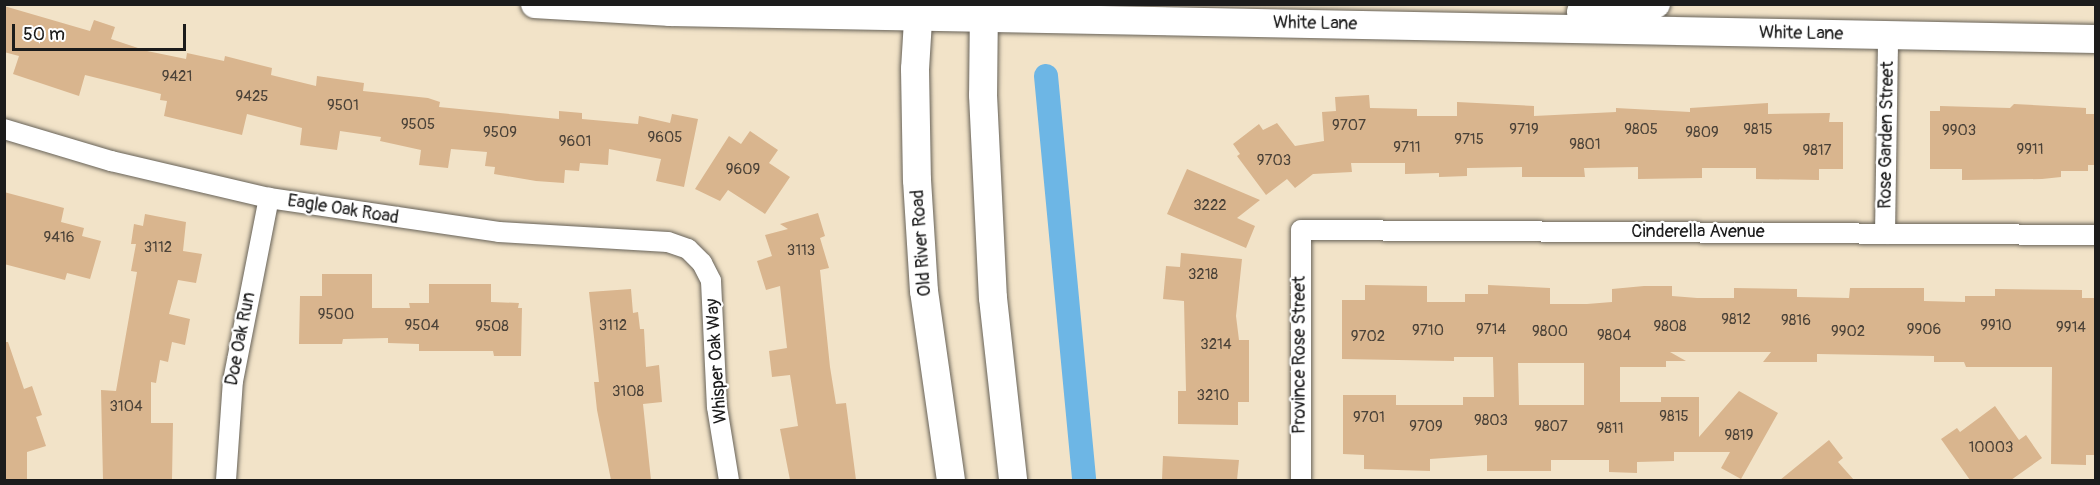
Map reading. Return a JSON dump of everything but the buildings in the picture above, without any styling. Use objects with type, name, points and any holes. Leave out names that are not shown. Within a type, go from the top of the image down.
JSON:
[{"type":"main road","name":"White Lane","points":[[535,4],[984,11],[1508,28],[2096,39]]},
{"type":"main road","points":[[1508,28],[1521,18],[1539,13],[1644,9],[1656,4]]},
{"type":"main road","name":"Old River Road","points":[[919,10],[917,158],[924,291],[951,480]]},
{"type":"main road","points":[[984,11],[982,95],[993,298],[1013,480]]},
{"type":"street","name":"Rose Garden Street","points":[[1886,234],[1888,36]]},
{"type":"street","name":"Eagle Oak Road","points":[[4,129],[111,161],[269,198],[488,230],[668,242],[688,249]]},
{"type":"street","name":"Doe Oak Run","points":[[226,480],[233,381],[269,198]]},
{"type":"street","name":"Cinderella Avenue","points":[[1301,230],[2096,235]]},
{"type":"street","name":"Province Rose Street","points":[[1300,480],[1301,230]]},
{"type":"street","name":"Whisper Oak Way","points":[[688,249],[702,263],[711,281],[717,407],[729,480]]},
{"type":"waterway","points":[[1046,76],[1084,480]]}]
